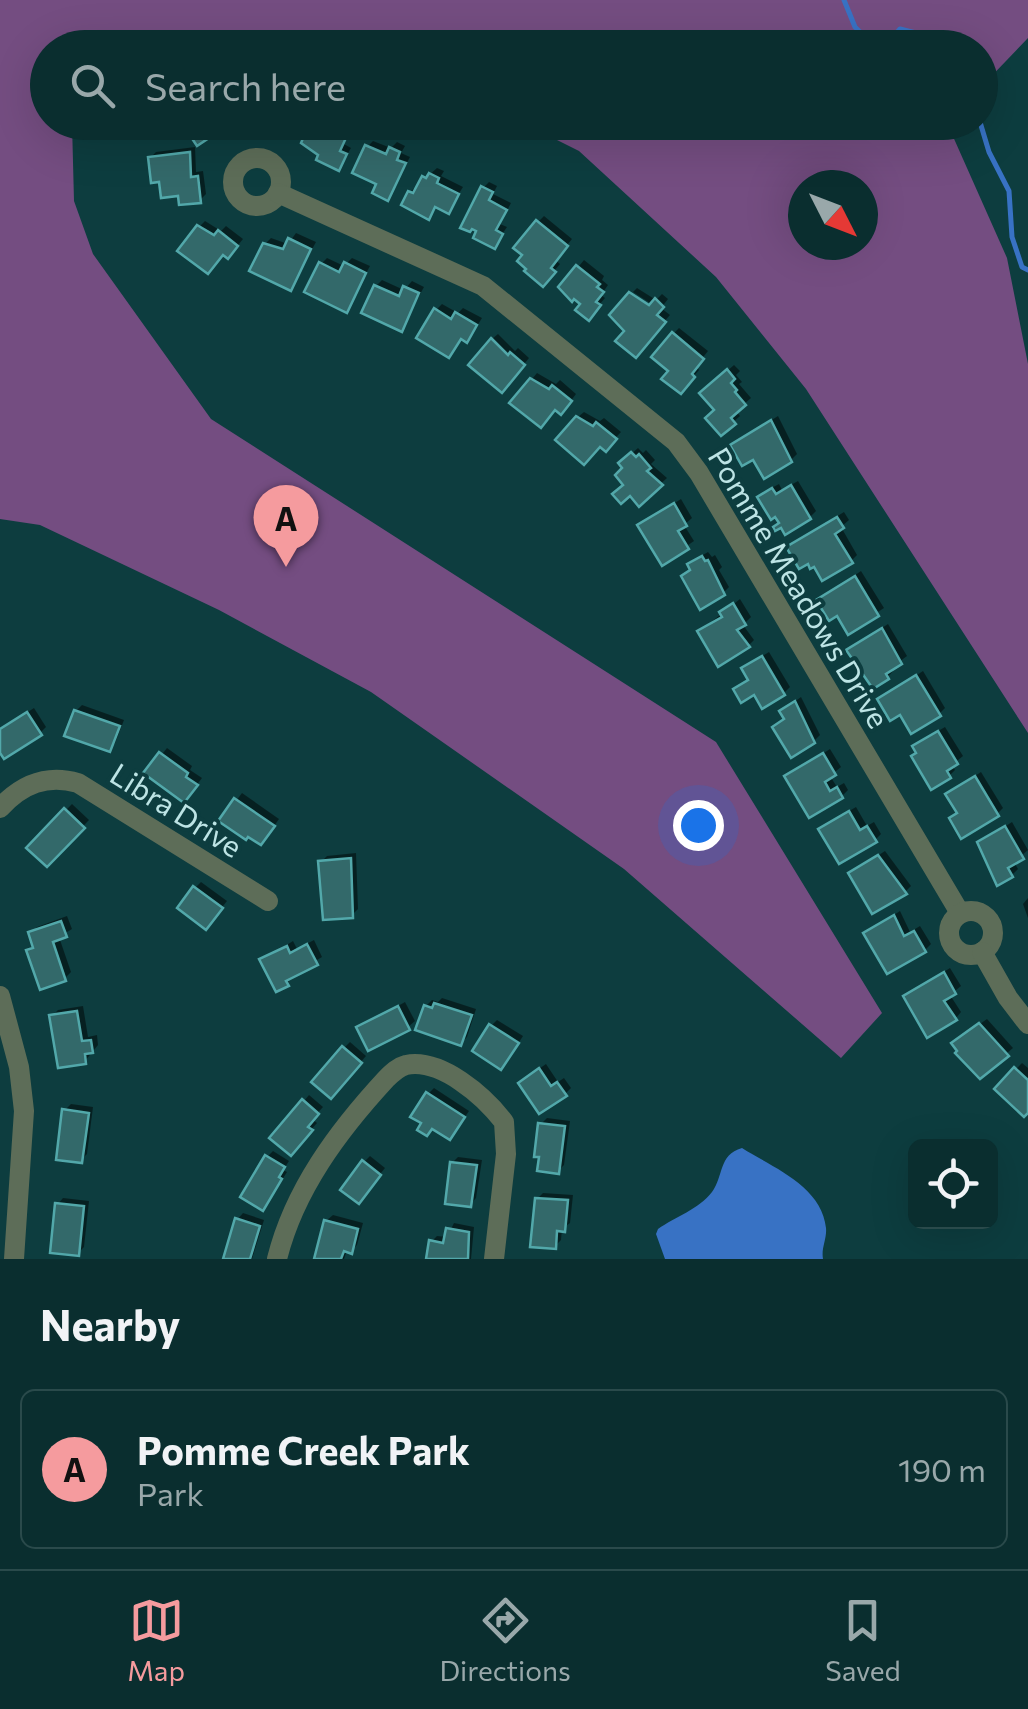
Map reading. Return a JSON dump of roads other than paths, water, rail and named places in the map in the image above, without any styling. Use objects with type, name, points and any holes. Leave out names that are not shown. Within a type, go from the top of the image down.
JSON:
[{"type":"street","name":"Pomme Meadows Drive","points":[[278,193],[483,286],[676,442],[699,472],[960,913]]},
{"type":"street","name":"Libra Drive","points":[[0,808],[31,783],[63,779],[78,783],[268,901]]},
{"type":"street","name":"Pomme Meadows Drive","points":[[977,912],[990,922],[992,939],[982,952],[965,954],[951,944],[950,926],[960,913],[977,912]]},
{"type":"street","name":"Pomme Meadows Drive","points":[[982,952],[1028,1024]]},
{"type":"street","points":[[0,996],[19,1067],[24,1111],[14,1259]]},
{"type":"street","points":[[277,1259],[285,1226],[306,1183],[371,1094],[401,1066],[426,1066],[446,1074],[471,1090],[504,1122],[506,1154],[494,1259]]},
{"type":"water","points":[[742,1148],[794,1179],[815,1200],[826,1228],[823,1259],[665,1259],[656,1234],[658,1229],[707,1198],[725,1161]]},
{"type":"waterway","points":[[844,0],[858,30]]},
{"type":"waterway","points":[[899,30],[904,30]]},
{"type":"waterway","points":[[985,140],[1009,191],[1012,237],[1022,267],[1028,270]]},
{"type":"place","name":"Pomme Creek Park","points":[[286,567]]}]
